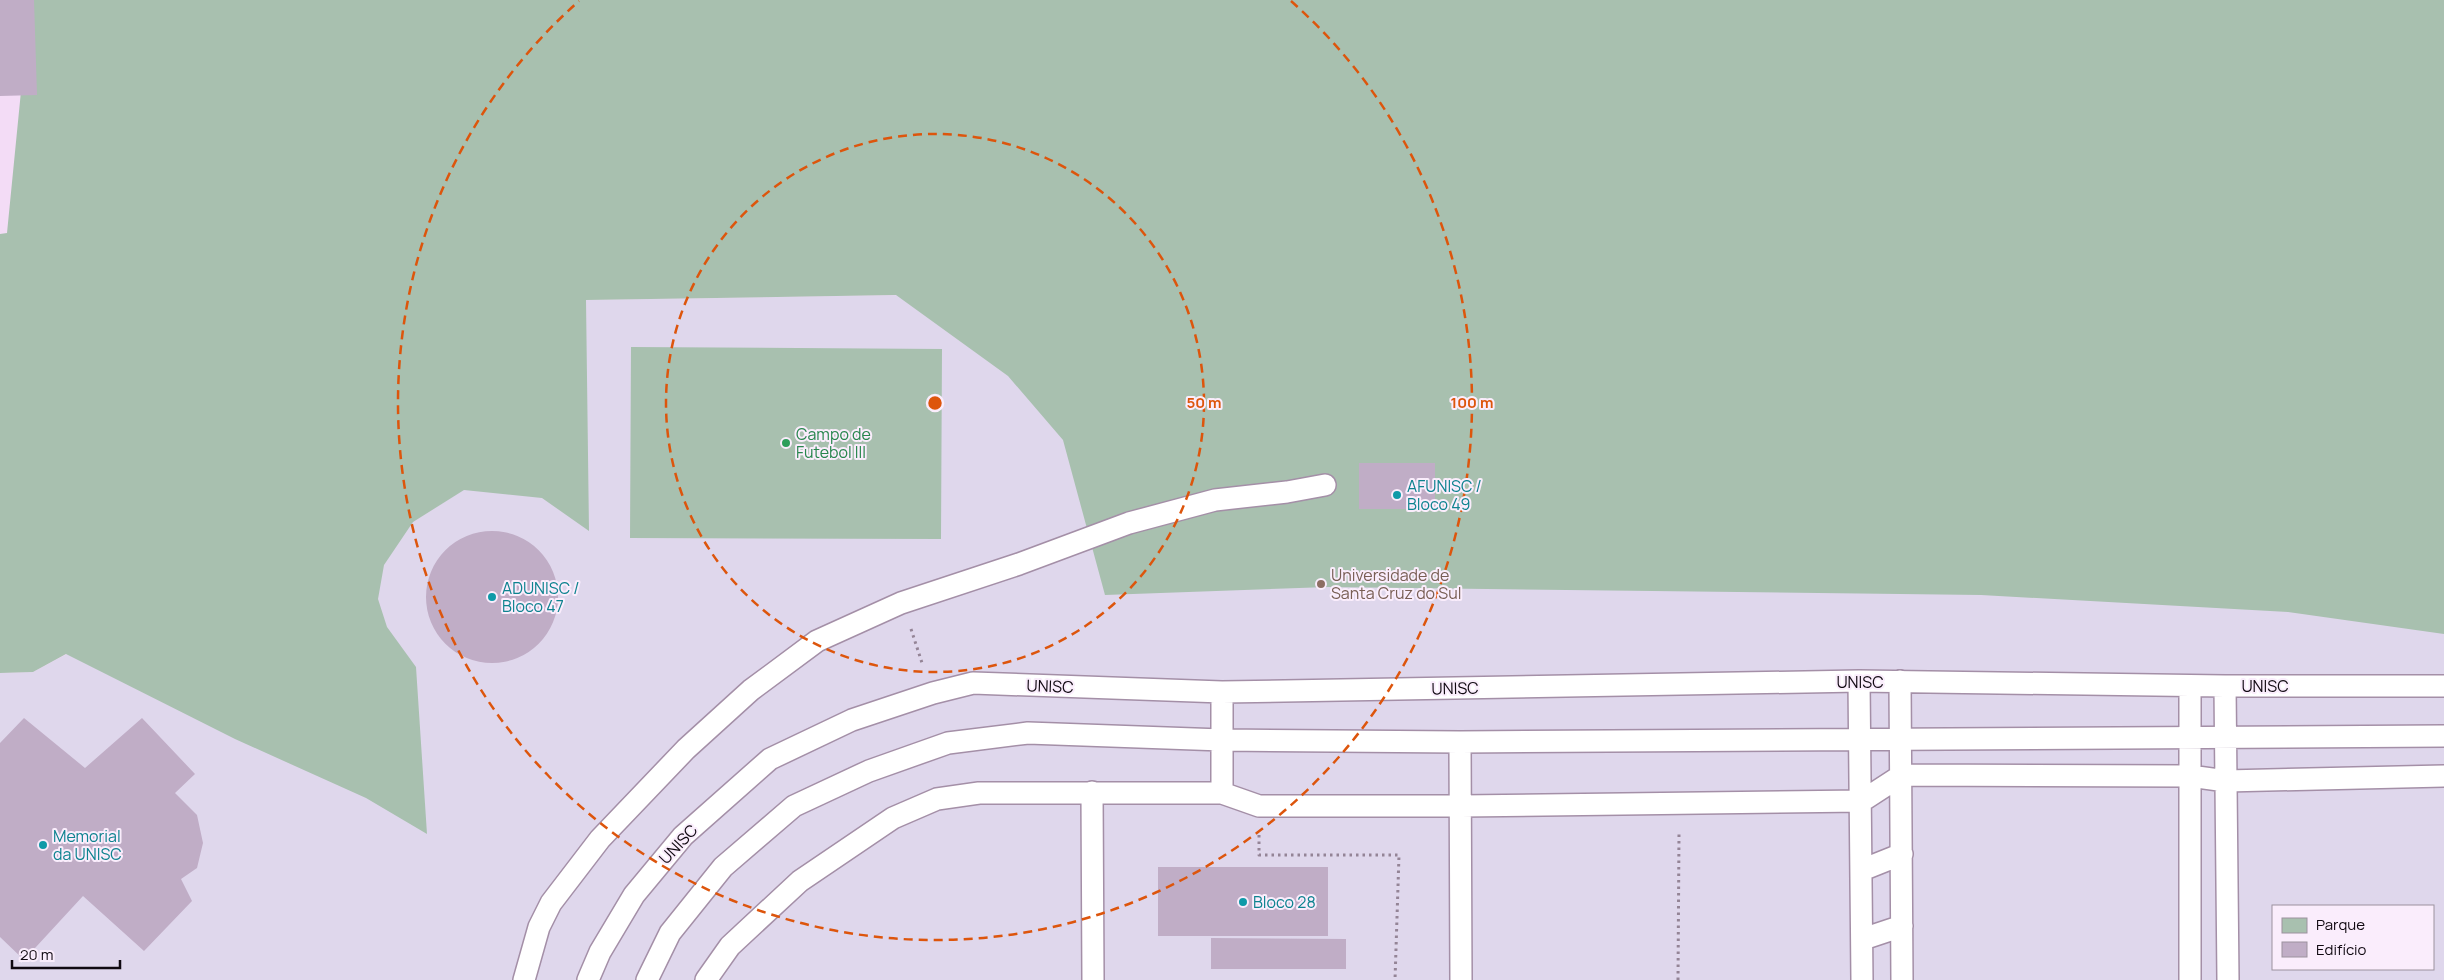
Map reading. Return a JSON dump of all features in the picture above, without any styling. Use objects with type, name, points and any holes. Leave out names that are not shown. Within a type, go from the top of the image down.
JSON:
[{"type":"lane","points":[[524,980],[540,927],[551,903],[600,839],[686,749],[751,690],[817,641],[902,603],[1010,567],[1129,523],[1215,500],[1287,492],[1325,485]]},
{"type":"lane","points":[[1859,681],[1862,801],[1862,980]]},
{"type":"lane","name":"UNISC","points":[[588,980],[600,952],[634,895],[683,836],[770,760],[852,720],[933,693],[973,683],[1222,692],[1859,681],[2190,686],[2444,686]]},
{"type":"lane","points":[[1900,681],[1902,980]]},
{"type":"lane","points":[[2190,686],[2190,980]]},
{"type":"lane","points":[[2225,686],[2228,980]]},
{"type":"lane","points":[[1222,692],[1222,793]]},
{"type":"lane","points":[[647,980],[670,933],[723,867],[794,806],[869,771],[948,743],[1028,733],[1222,740],[1460,742],[2444,736]]},
{"type":"lane","points":[[1460,742],[1461,980]]},
{"type":"lane","points":[[706,980],[730,946],[800,881],[893,818],[937,799],[979,793],[1222,793],[1259,806],[1679,804],[1862,801],[1902,775],[2190,776],[2226,782],[2444,776]]},
{"type":"lane","points":[[1092,792],[1093,980]]},
{"type":"lane","points":[[1862,870],[1902,854]]},
{"type":"lane","points":[[1862,939],[1902,926]]},
{"type":"path","points":[[902,603],[933,693]]},
{"type":"path","points":[[1678,980],[1679,804]]},
{"type":"path","points":[[1259,806],[1259,855],[1399,855],[1395,980]]},
{"type":"shaded area","name":"Universidade de Santa Cruz do Sul","points":[[970,294],[2444,514],[2444,980],[0,980],[0,673],[33,672],[368,494],[585,300]]},
{"type":"green space","points":[[30,0],[2444,0],[2444,634],[2288,612],[1981,595],[1328,587],[1105,595],[1063,440],[1008,376],[896,295],[586,300],[589,531],[542,498],[464,490],[413,522],[384,565],[378,599],[387,627],[416,667],[427,834],[366,798],[235,739],[66,654],[33,672],[0,673],[0,234],[7,233]]},
{"type":"green space","name":"Campo de Futebol III","points":[[631,347],[942,349],[941,539],[630,538]]},
{"type":"building","points":[[0,0],[34,0],[37,95],[0,96]]},
{"type":"building","name":"AFUNISC / Bloco 49","points":[[1359,463],[1435,463],[1435,509],[1359,509]]},
{"type":"building","name":"ADUNISC / Bloco 47","points":[[492,531],[505,532],[517,536],[539,550],[553,572],[557,584],[557,610],[553,622],[539,644],[517,658],[505,662],[492,663],[479,662],[467,658],[445,644],[431,622],[427,610],[426,597],[427,584],[431,572],[445,550],[467,536],[479,532]]},
{"type":"building","points":[[24,718],[85,768],[142,718],[195,774],[175,793],[197,815],[203,843],[197,868],[181,879],[192,901],[144,951],[83,896],[24,960],[0,937],[0,743]]},
{"type":"building","name":"Bloco 28","points":[[1158,867],[1328,867],[1328,936],[1158,936]]},
{"type":"building","points":[[1211,938],[1346,939],[1346,969],[1211,969]]},
{"type":"place","name":"Campo de Futebol III","points":[[786,443]]},
{"type":"place","name":"AFUNISC / Bloco 49","points":[[1397,495]]},
{"type":"place","name":"Universidade de Santa Cruz do Sul","points":[[1321,584]]},
{"type":"place","name":"ADUNISC / Bloco 47","points":[[492,597]]},
{"type":"place","name":"Memorial da UNISC","points":[[43,845]]},
{"type":"place","name":"Bloco 28","points":[[1243,902]]}]
